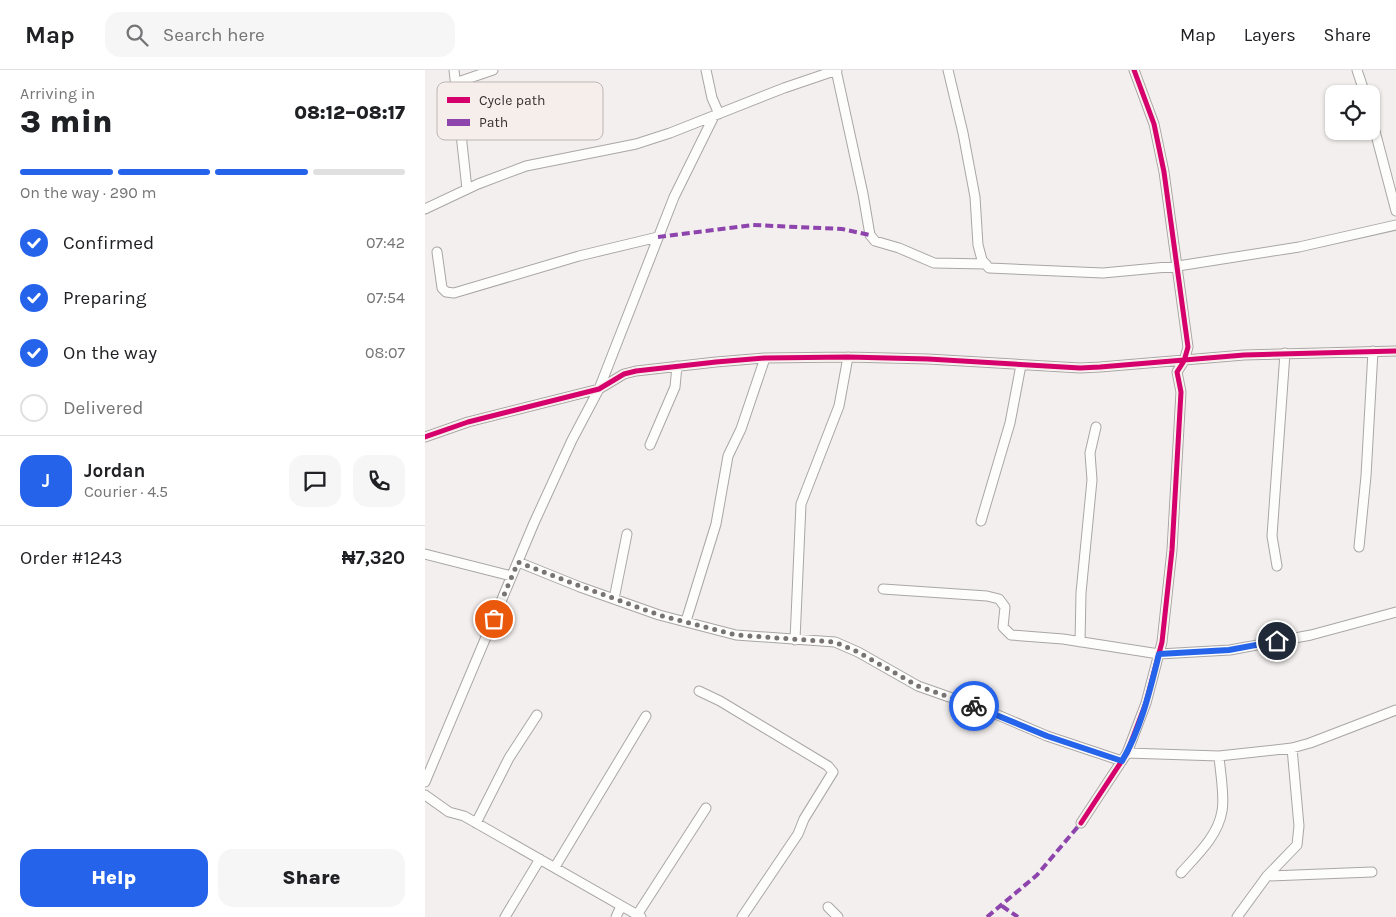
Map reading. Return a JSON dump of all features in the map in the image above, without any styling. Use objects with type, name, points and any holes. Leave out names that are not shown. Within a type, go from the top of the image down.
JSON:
[{"type":"street","points":[[458,82],[493,70]]},
{"type":"street","points":[[425,782],[511,576],[568,449],[599,389],[674,197],[716,115],[706,70]]},
{"type":"street","points":[[425,209],[526,166],[636,144],[837,70],[870,235],[875,241],[899,248],[933,263],[986,264]]},
{"type":"street","points":[[948,70],[963,133],[975,197],[978,245],[982,260],[989,268],[1103,273],[1178,266],[1299,247],[1396,225]]},
{"type":"street","points":[[1081,823],[1124,757],[1146,704],[1162,642],[1172,550],[1181,392],[1177,372],[1184,361],[1189,347],[1164,172],[1154,124],[1134,70]]},
{"type":"street","points":[[1357,70],[1362,85]]},
{"type":"street","points":[[692,124],[703,139]]},
{"type":"street","points":[[461,140],[467,190]]},
{"type":"street","points":[[1377,140],[1396,211]]},
{"type":"street","points":[[437,252],[442,288],[447,292],[454,292],[579,256],[658,237]]},
{"type":"street","points":[[1359,547],[1366,476],[1373,351]]},
{"type":"street","points":[[425,437],[468,422],[599,389],[624,374],[677,366],[765,358],[928,359],[1021,365],[1100,367],[1285,353],[1396,351]]},
{"type":"street","points":[[1277,566],[1273,536],[1285,353]]},
{"type":"street","points":[[686,622],[717,524],[728,456],[741,429],[765,358]]},
{"type":"street","points":[[795,640],[801,504],[835,419],[849,358]]},
{"type":"street","points":[[981,522],[1010,422],[1021,365]]},
{"type":"street","points":[[650,445],[675,387],[677,366]]},
{"type":"street","points":[[1081,642],[1081,593],[1092,480],[1090,453],[1097,427]]},
{"type":"street","points":[[614,598],[627,534]]},
{"type":"street","points":[[425,554],[511,576]]},
{"type":"street","points":[[518,562],[659,615],[736,635],[835,642],[858,652],[918,686],[986,710],[1047,736],[1124,757],[1219,756],[1293,748],[1396,710]]},
{"type":"street","points":[[883,589],[987,596],[999,599],[1005,607],[1003,627],[1011,635],[1081,642],[1159,654],[1229,650],[1311,635],[1396,612]]},
{"type":"street","points":[[699,691],[783,738],[828,766],[833,772],[798,834],[742,917]]},
{"type":"street","points":[[476,823],[509,758],[537,715]]},
{"type":"street","points":[[555,867],[646,716]]},
{"type":"street","points":[[1237,917],[1267,876],[1297,845],[1299,826],[1293,748]]},
{"type":"street","points":[[1181,873],[1208,842],[1223,810],[1219,756]]},
{"type":"street","points":[[425,795],[449,812],[465,816],[639,916],[706,808]]},
{"type":"street","points":[[505,917],[541,859]]},
{"type":"street","points":[[1267,876],[1372,872]]},
{"type":"street","points":[[616,917],[621,906]]},
{"type":"street","points":[[828,907],[837,917]]},
{"type":"marked path","points":[[658,237],[753,225],[842,229],[870,235]]},
{"type":"marked path","points":[[987,917],[1037,875],[1081,823]]},
{"type":"marked path","points":[[1002,906],[1018,917]]},
{"type":"cycle path","points":[[1081,823],[1127,753],[1146,703],[1162,642],[1172,550],[1181,392],[1177,372],[1184,361],[1188,347],[1164,172],[1154,124],[1134,70]]},
{"type":"cycle path","points":[[425,437],[468,422],[599,389],[624,374],[716,362],[765,358],[848,357],[928,359],[1080,368],[1244,355],[1396,351]]},
{"type":"way so far","points":[[494,619],[518,562],[659,615],[736,635],[799,641],[835,642],[858,652],[918,686],[974,706]]},
{"type":"route","points":[[974,706],[1047,736],[1122,761],[1127,753],[1146,704],[1159,654],[1229,650],[1277,641]]}]
